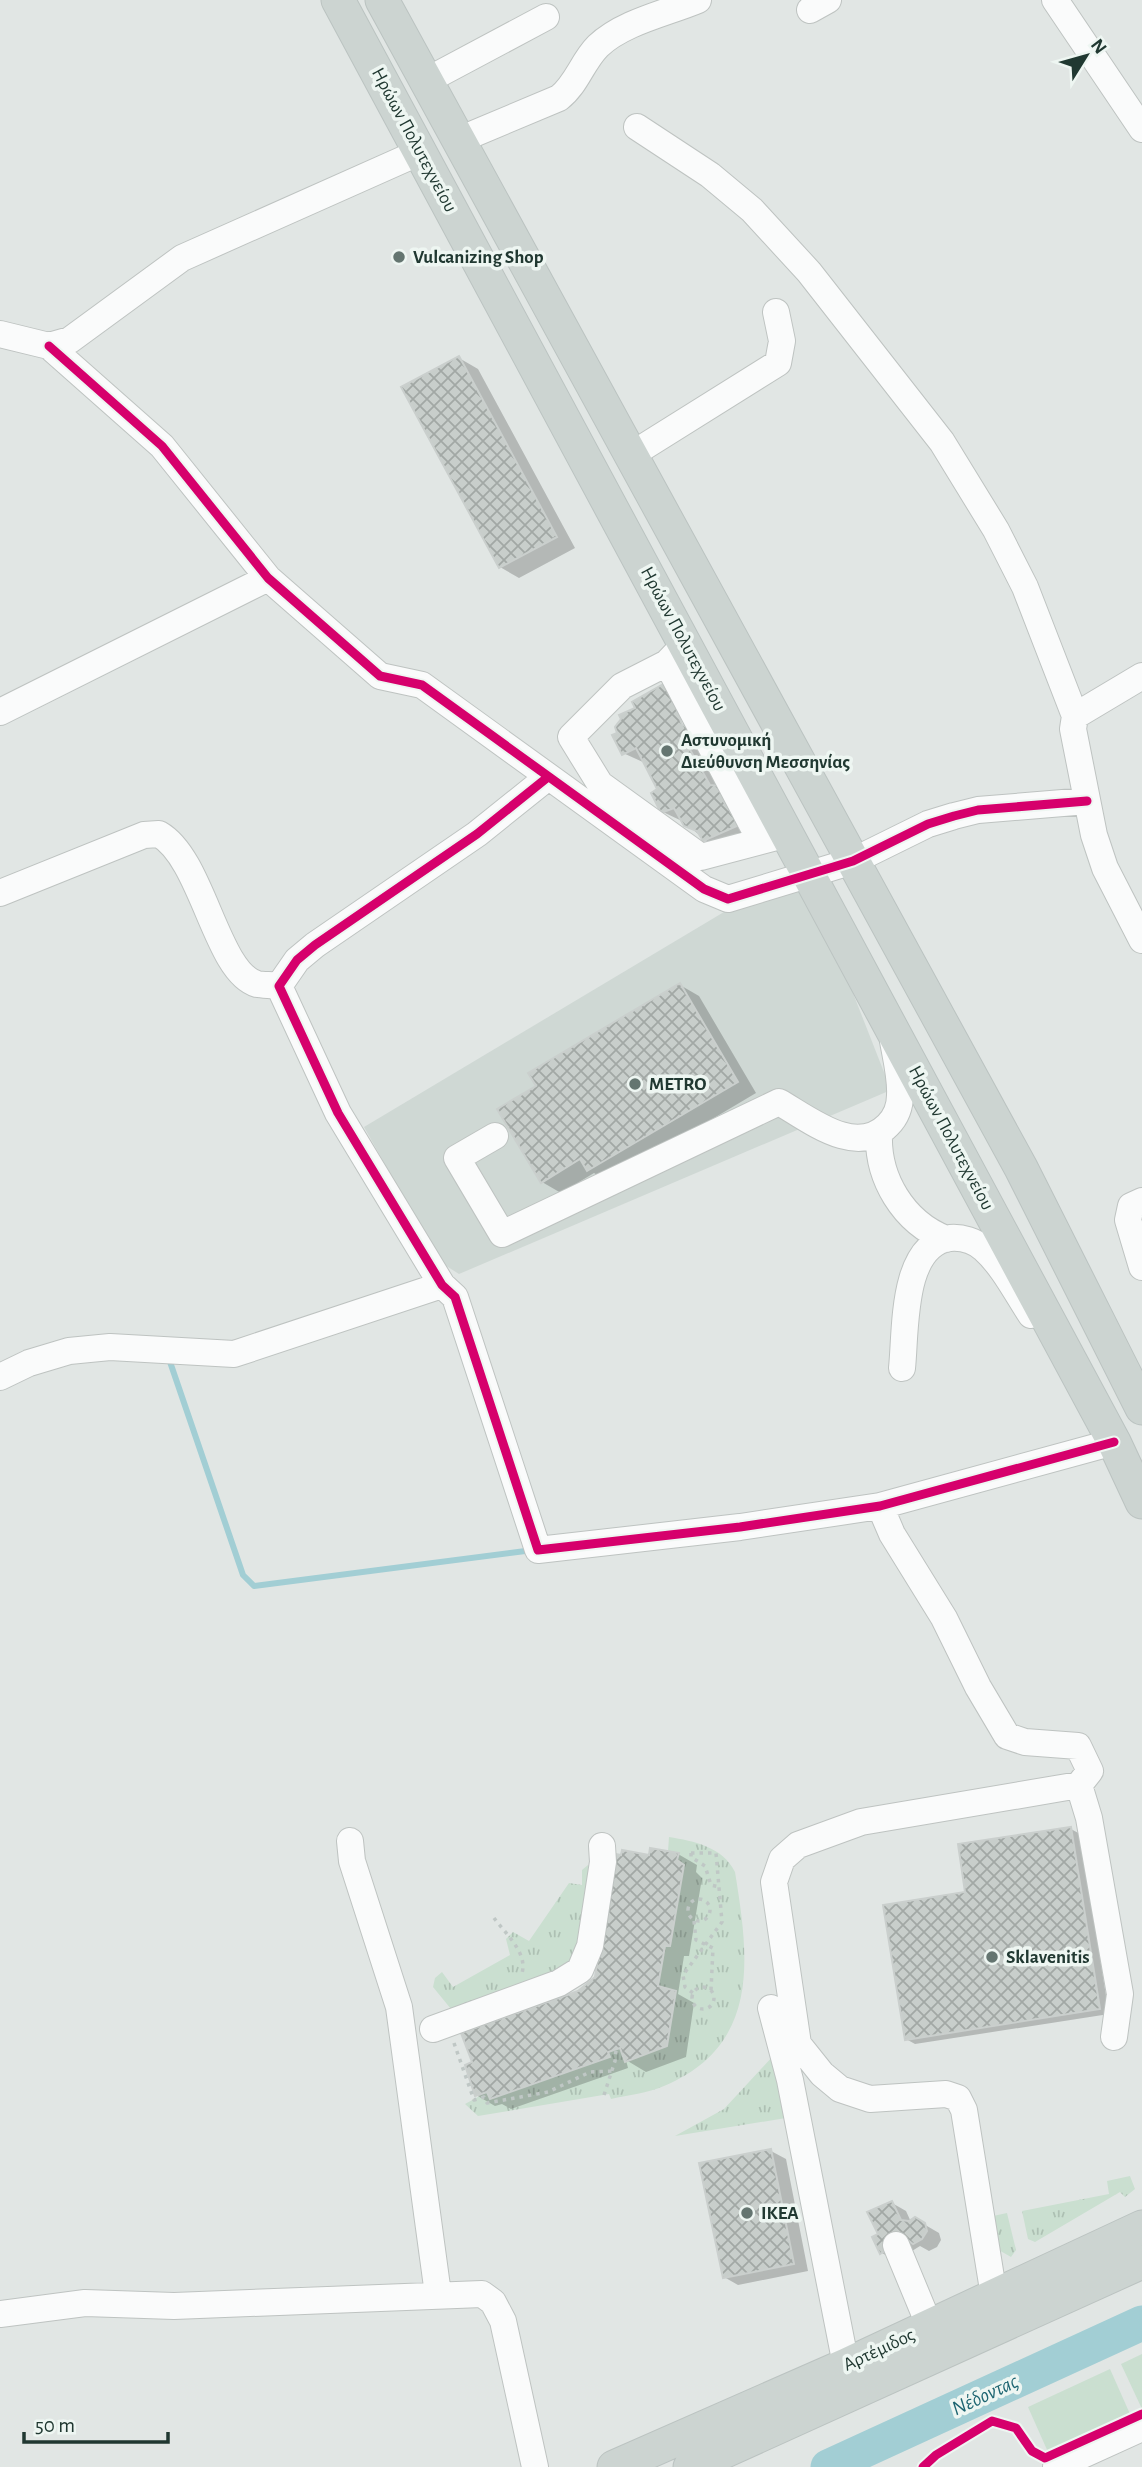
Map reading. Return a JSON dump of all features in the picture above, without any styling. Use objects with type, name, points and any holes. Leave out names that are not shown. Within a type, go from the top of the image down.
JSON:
[{"type":"main road","name":"Ηρώων Πολυτεχνείου","points":[[338,0],[420,152],[676,653],[774,837],[810,874],[1114,1442],[1142,1502]]},
{"type":"main road","name":"Ηρώων Πολυτεχνείου","points":[[382,0],[1021,1168],[1142,1408]]},
{"type":"main road","name":"Αρτέμιδος","points":[[614,2467],[930,2327],[1142,2227]]},
{"type":"main road","name":"Αρτέμιδος","points":[[690,2467],[1142,2262]]},
{"type":"street","points":[[459,140],[559,98],[570,90],[588,57],[601,43],[617,33],[698,0]]},
{"type":"street","points":[[1055,0],[1142,130]]},
{"type":"street","points":[[426,81],[546,17]]},
{"type":"street","points":[[637,127],[710,175],[752,210],[809,272],[942,442],[996,530],[1024,587],[1075,716],[1073,729],[1087,802],[1105,868],[1142,940]]},
{"type":"street","points":[[49,346],[70,340],[94,325],[155,275],[182,257],[420,152]]},
{"type":"street","points":[[631,455],[778,363],[782,341],[776,312]]},
{"type":"street","points":[[0,334],[49,346],[162,446],[268,578],[380,676],[422,685],[688,879],[728,899],[853,861],[928,824],[978,810],[1087,802]]},
{"type":"street","points":[[0,712],[268,578]]},
{"type":"street","points":[[676,653],[622,686],[571,737],[600,784],[701,857],[774,837]]},
{"type":"street","points":[[1075,716],[1142,676]]},
{"type":"street","points":[[279,986],[298,960],[315,945],[477,834],[548,777]]},
{"type":"street","points":[[0,893],[144,835],[159,834],[180,851],[228,954],[240,971],[254,983],[279,986]]},
{"type":"street","points":[[279,986],[338,1113],[442,1284],[455,1297],[538,1550],[740,1527],[880,1506],[1114,1442]]},
{"type":"street","points":[[495,1136],[457,1158],[502,1234],[779,1102],[845,1137],[861,1138],[879,1133],[892,1120],[900,1103],[891,1025]]},
{"type":"street","points":[[879,1133],[883,1170],[893,1193],[914,1219],[946,1239]]},
{"type":"street","points":[[1142,1201],[1131,1206],[1128,1212],[1142,1267]]},
{"type":"street","points":[[902,1368],[914,1267],[924,1251],[946,1239],[965,1239],[988,1253],[1093,1405]]},
{"type":"street","points":[[0,1377],[29,1363],[69,1351],[110,1347],[234,1354],[442,1284]]},
{"type":"street","points":[[880,1506],[892,1535],[944,1618],[978,1687],[1007,1736],[1025,1742],[1078,1746],[1090,1771],[1079,1785],[861,1822],[798,1846],[782,1859],[774,1882],[798,2044],[822,2074],[840,2089],[870,2099],[946,2094],[958,2098],[964,2110],[994,2296]]},
{"type":"street","points":[[1079,1785],[1089,1818],[1119,1993],[1114,2037]]},
{"type":"street","points":[[350,1841],[352,1861],[399,2007],[438,2294]]},
{"type":"street","points":[[441,2027],[567,1979],[584,1965],[590,1946],[602,1871],[602,1846]]},
{"type":"street","points":[[771,2008],[790,2080],[846,2365]]},
{"type":"street","points":[[896,2245],[930,2327]]},
{"type":"street","points":[[0,2314],[85,2303],[174,2306],[482,2294],[490,2298],[499,2311],[535,2467]]},
{"type":"street","points":[[1056,2467],[1142,2428]]},
{"type":"path","points":[[693,1993],[685,1987],[683,1975],[722,1922],[720,1887],[716,1853],[691,1853],[691,1857],[707,1869],[711,1885],[720,1887]]},
{"type":"path","points":[[693,1993],[693,2003],[705,2010],[714,2000],[713,1948],[696,1940],[694,1921],[689,1915],[689,1905],[693,1900],[703,1899],[710,1907],[709,1917],[701,1922],[694,1921]]},
{"type":"path","points":[[494,1918],[514,1944],[523,1962],[522,1997]]},
{"type":"path","points":[[693,1993],[702,1987],[712,1990]]},
{"type":"path","points":[[441,2027],[474,2100],[484,2097],[486,2103],[548,2092],[585,2074],[612,2071]]},
{"type":"path","points":[[604,2095],[616,2050]]},
{"type":"shaded area","points":[[798,885],[849,983],[891,1090],[459,1274],[440,1262],[364,1127],[734,906]]},
{"type":"green space","points":[[669,1837],[698,1843],[715,1851],[730,1863],[735,1872],[744,1967],[741,1996],[733,2023],[718,2047],[695,2069],[651,2090],[611,2099],[609,2094],[478,2116],[465,2104],[487,2092],[490,2099],[610,2057],[608,2052],[620,2048],[625,2062],[667,2046],[676,1991],[658,1986],[665,1946],[671,1945],[684,1866],[677,1860],[678,1853],[668,1851]]},
{"type":"green space","points":[[588,1865],[591,1868],[585,1939],[571,1967],[451,2009],[433,1987],[435,1978],[442,1972],[453,1987],[510,1955],[506,1939],[513,1932],[529,1941],[569,1883],[582,1885],[582,1870]]},
{"type":"green space","points":[[773,2056],[786,2118],[675,2136],[724,2109]]},
{"type":"green space","points":[[1130,2176],[1135,2189],[1125,2197],[1120,2192],[1035,2242],[1028,2239],[1022,2211],[1109,2194],[1107,2181]]},
{"type":"green space","points":[[1007,2213],[1016,2250],[1011,2257],[997,2249],[993,2216]]},
{"type":"green space","points":[[1142,2354],[1142,2409],[1121,2364]]},
{"type":"green space","points":[[1110,2369],[1130,2414],[1048,2452],[1028,2407]]},
{"type":"building","points":[[459,356],[557,537],[499,568],[401,387]]},
{"type":"building","points":[[667,682],[682,725],[688,727],[692,734],[688,746],[710,785],[720,786],[726,798],[724,802],[739,825],[703,841],[697,831],[684,826],[674,808],[661,813],[651,793],[657,789],[636,748],[622,755],[612,735],[617,733],[615,727],[621,719],[619,715],[635,708],[632,702]]},
{"type":"building","name":"METRO","points":[[680,983],[738,1082],[587,1171],[580,1159],[541,1183],[497,1109],[536,1086],[528,1073]]},
{"type":"building","name":"Sklavenitis","points":[[1071,1827],[1100,2009],[905,2040],[883,1905],[965,1892],[958,1844]]},
{"type":"building","points":[[650,1848],[679,1853],[677,1860],[684,1865],[670,1946],[665,1946],[658,1986],[676,1991],[667,2046],[625,2062],[620,2048],[608,2052],[610,2057],[490,2099],[487,2092],[475,2096],[465,2065],[472,2062],[461,2033],[578,1991],[595,1977],[615,1854],[621,1855],[622,1850],[649,1855]]},
{"type":"building","name":"IKEA","points":[[771,2149],[794,2264],[723,2278],[699,2163]]},
{"type":"building","points":[[892,2201],[901,2220],[909,2221],[915,2217],[925,2223],[927,2231],[922,2239],[913,2244],[905,2238],[880,2254],[872,2237],[878,2234],[867,2212]]},
{"type":"waterway","points":[[168,1356],[243,1575],[254,1586],[533,1550]]},
{"type":"waterway","name":"Νέδoντας","points":[[828,2467],[1142,2323]]},
{"type":"cycle path","points":[[49,346],[162,446],[268,578],[380,676],[422,685],[704,889],[728,899],[853,861],[928,824],[978,810],[1087,801]]},
{"type":"cycle path","points":[[548,777],[477,834],[315,945],[297,960],[279,986],[338,1113],[442,1285],[455,1297],[538,1550],[740,1527],[880,1506],[1114,1442]]},
{"type":"cycle path","points":[[923,2467],[936,2455],[992,2421],[1016,2428],[1032,2451],[1045,2458],[1142,2414]]},
{"type":"place","name":"Vulcanizing Shop","points":[[399,257]]},
{"type":"place","name":"Αστυνομική Διεύθυνση Μεσσηνίας","points":[[667,751]]},
{"type":"place","name":"METRO","points":[[635,1084]]},
{"type":"place","name":"Sklavenitis","points":[[992,1957]]},
{"type":"place","name":"IKEA","points":[[747,2213]]}]
